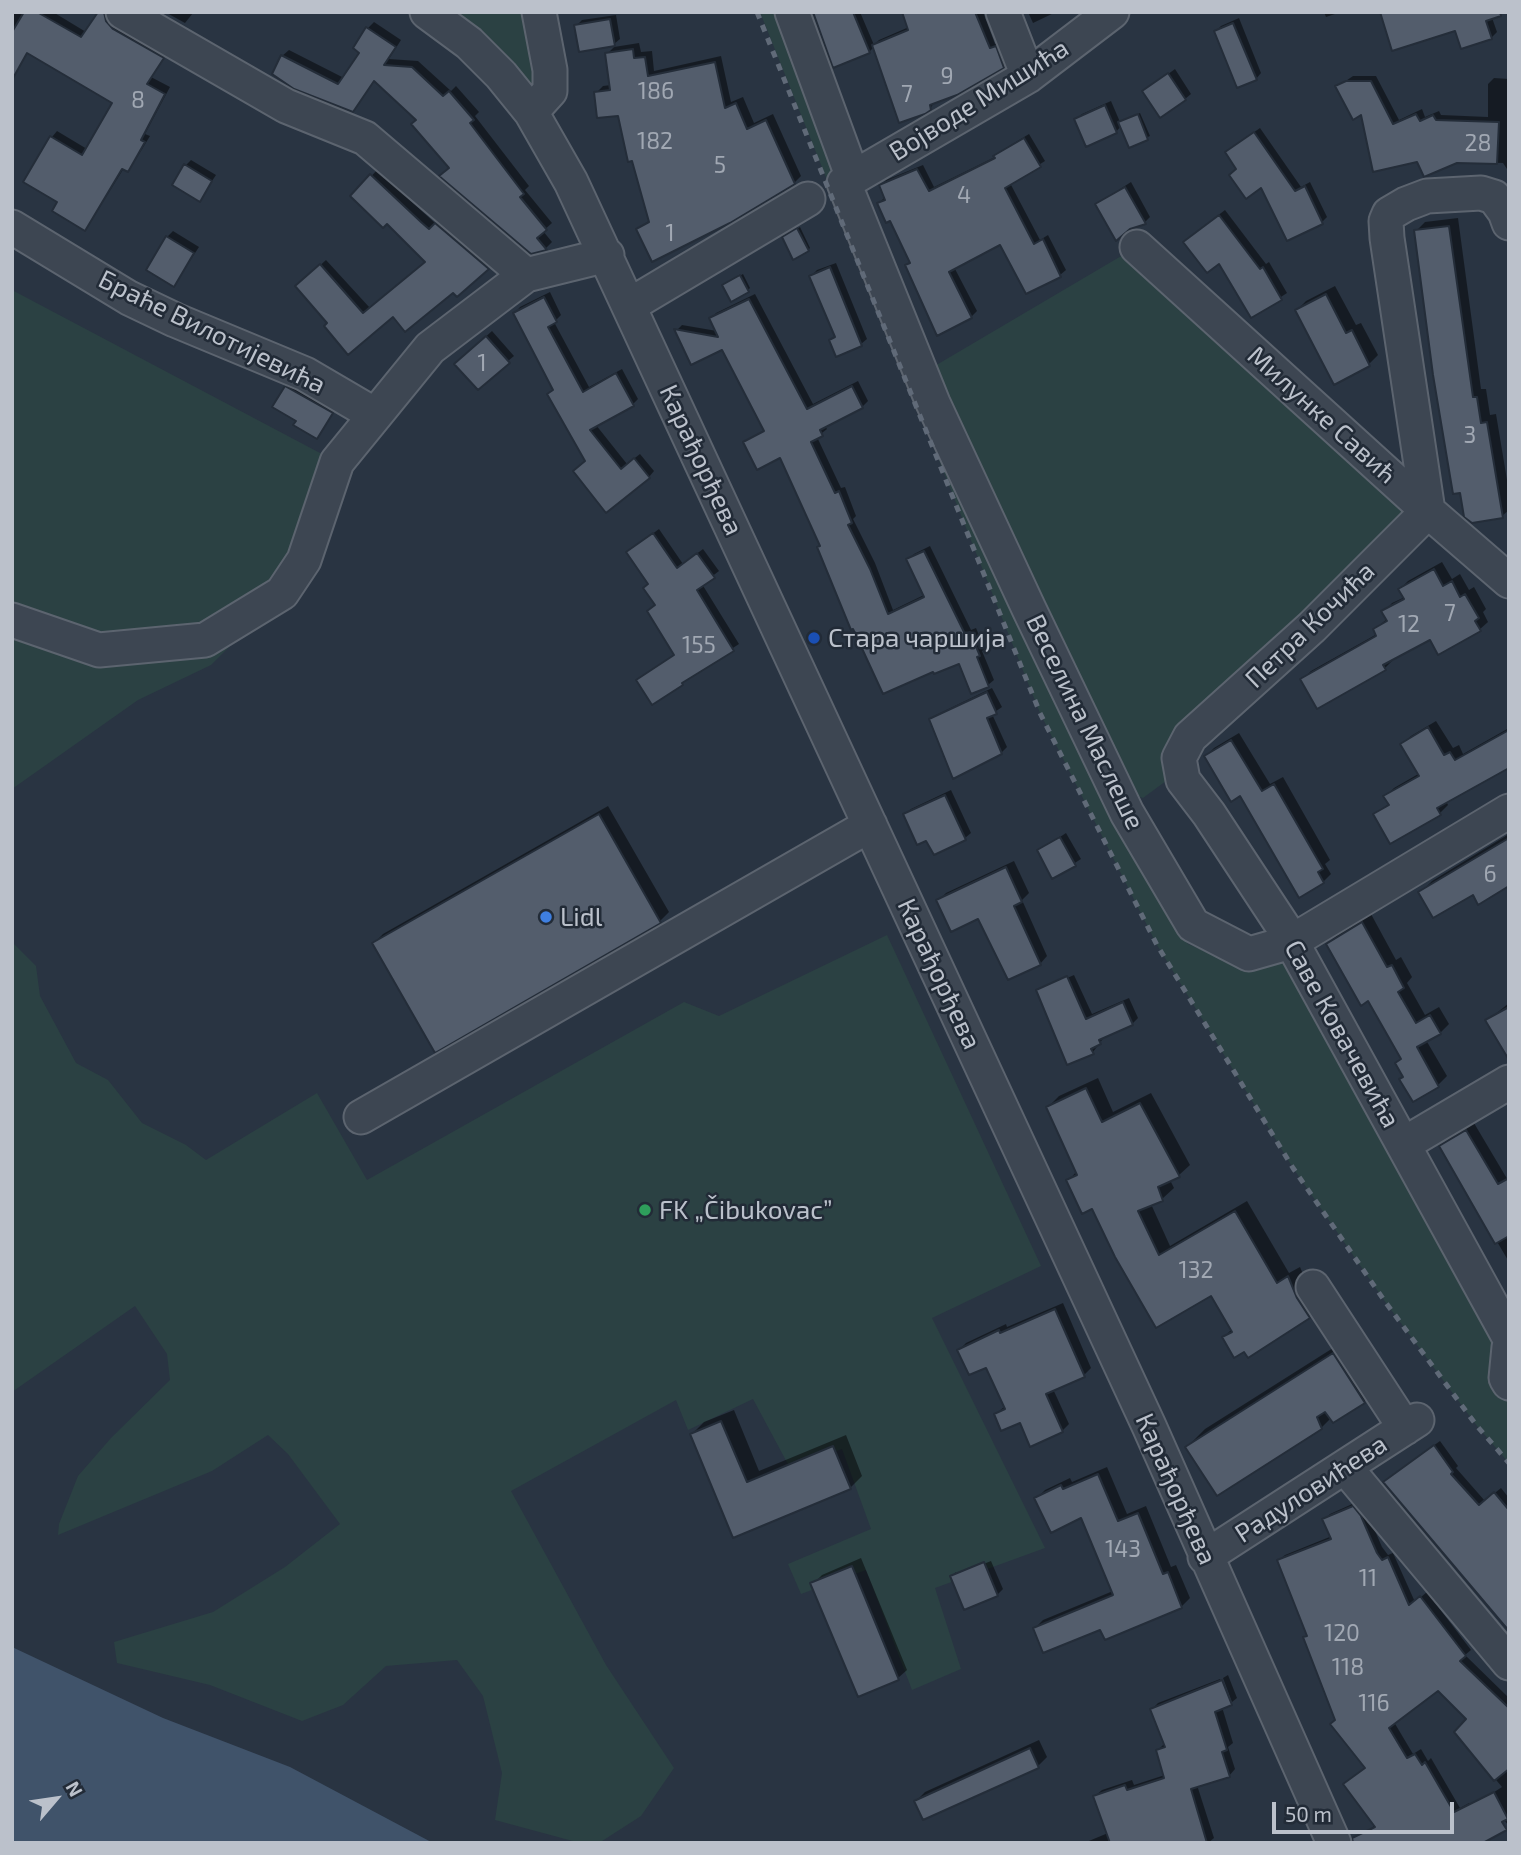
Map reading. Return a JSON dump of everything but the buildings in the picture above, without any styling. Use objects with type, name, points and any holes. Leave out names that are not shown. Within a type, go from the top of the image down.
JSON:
[{"type":"street","points":[[123,12],[286,106],[365,138],[526,275]]},
{"type":"street","name":"Карађорђева","points":[[427,12],[469,43],[501,75],[531,113],[571,182],[1149,1426],[1334,1843]]},
{"type":"street","points":[[531,113],[550,91],[550,70],[539,12]]},
{"type":"street","name":"Веселина Маслеше","points":[[792,12],[849,180],[933,403],[1128,813],[1193,925],[1249,954],[1291,942],[1509,811]]},
{"type":"street","points":[[1003,12],[1028,76]]},
{"type":"street","name":"Војводе Мишића","points":[[849,180],[1028,76],[1112,12]]},
{"type":"street","points":[[1428,511],[1386,221],[1394,211],[1427,196],[1471,193],[1494,197],[1509,223]]},
{"type":"street","points":[[630,305],[808,199]]},
{"type":"street","name":"Браће Вилотијевића","points":[[12,227],[129,298],[305,374],[375,415]]},
{"type":"street","name":"Милунке Савић","points":[[1136,247],[1428,511],[1507,577]]},
{"type":"street","points":[[12,620],[99,650],[205,640],[282,593],[304,560],[337,462],[430,348],[526,275],[607,255]]},
{"type":"street","name":"Петра Кочића","points":[[1190,737],[1312,627],[1428,511]]},
{"type":"street","name":"Саве Ковачевића","points":[[1190,737],[1179,758],[1183,780],[1209,814],[1291,942],[1509,1337]]},
{"type":"street","points":[[361,1117],[870,825]]},
{"type":"street","points":[[1404,1144],[1509,1082]]},
{"type":"street","name":"Радуловићева","points":[[1205,1557],[1411,1424],[1312,1287]]},
{"type":"street","points":[[1509,1347],[1506,1378],[1509,1383]]},
{"type":"street","points":[[1345,1467],[1509,1663]]},
{"type":"green space","points":[[447,12],[536,12],[544,73],[525,94]]},
{"type":"green space","points":[[760,12],[792,12],[1123,829],[1188,944],[1245,968],[1291,942],[1509,1337],[1509,1463],[1477,1426],[1386,1303],[1293,1168],[1157,945],[1040,713]]},
{"type":"green space","points":[[1128,252],[1428,511],[1190,737],[1166,781],[1143,798],[1130,793],[933,367]]},
{"type":"green space","points":[[12,290],[337,462],[304,560],[220,631],[229,647],[211,665],[138,700],[12,789]]},
{"type":"green space","points":[[887,935],[1041,1266],[932,1318],[1045,1548],[935,1588],[961,1669],[912,1690],[866,1570],[801,1594],[788,1564],[871,1529],[842,1449],[790,1468],[753,1399],[688,1430],[676,1400],[511,1491],[606,1665],[674,1768],[641,1816],[599,1843],[580,1843],[495,1820],[502,1773],[483,1696],[457,1660],[386,1666],[343,1705],[302,1721],[210,1685],[117,1663],[114,1642],[213,1612],[285,1567],[340,1524],[288,1454],[268,1435],[212,1471],[58,1535],[59,1524],[78,1476],[111,1438],[170,1380],[167,1354],[135,1306],[12,1392],[12,942],[36,966],[40,996],[76,1063],[108,1080],[142,1123],[186,1145],[206,1160],[317,1093],[367,1180],[684,1002],[719,1016]]},
{"type":"water","points":[[12,1647],[163,1718],[290,1767],[433,1843],[12,1843]]},
{"type":"railway","points":[[757,12],[1040,713],[1157,945],[1293,1168],[1386,1303],[1477,1426],[1509,1463]]},
{"type":"place","name":"Стара чаршија","points":[[814,638]]},
{"type":"place","name":"Lidl","points":[[546,917]]},
{"type":"place","name":"FK „Čibukovac”","points":[[645,1210]]}]
